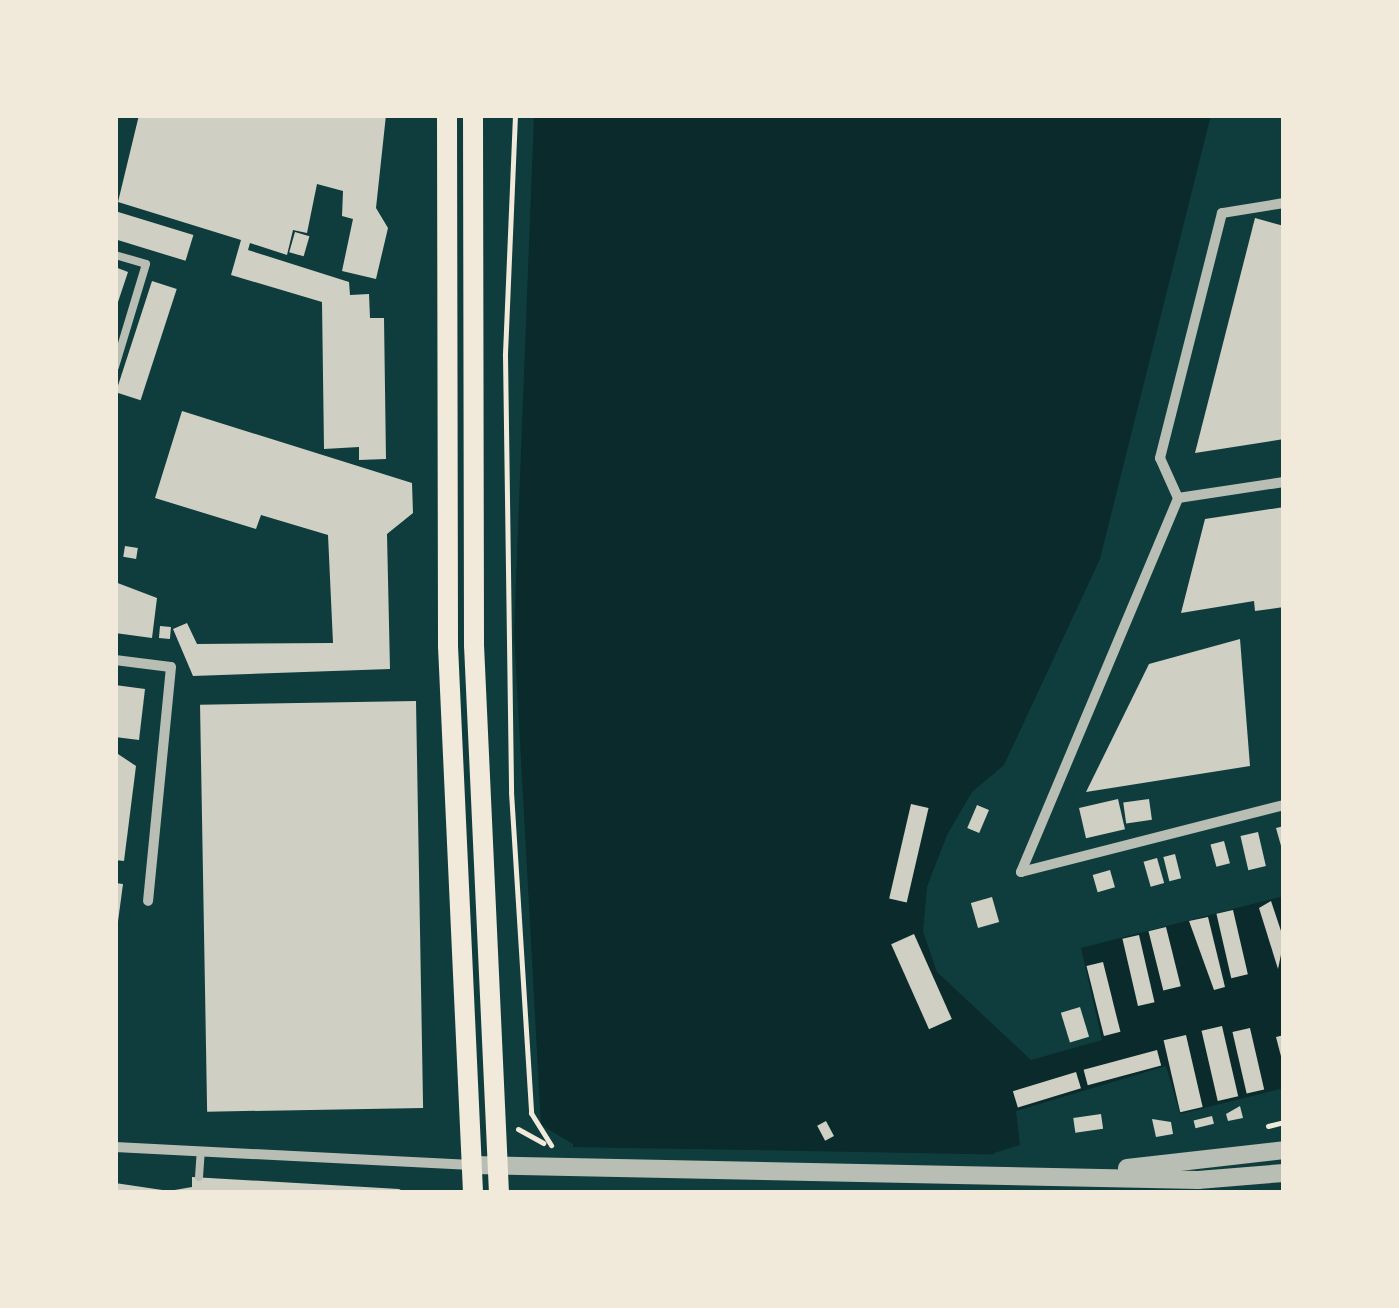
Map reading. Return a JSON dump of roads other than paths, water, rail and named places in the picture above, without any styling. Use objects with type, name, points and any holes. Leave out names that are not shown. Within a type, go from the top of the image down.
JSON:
[{"type":"main road","points":[[446,115],[448,646],[473,1193]]},
{"type":"main road","points":[[473,115],[474,645],[499,1193]]},
{"type":"street","points":[[1284,203],[1222,213],[1160,458],[1178,498],[1021,872],[1284,806]]},
{"type":"street","points":[[1178,498],[1284,482]]},
{"type":"street","points":[[115,660],[172,668],[148,901]]},
{"type":"street","points":[[115,1147],[571,1168],[1042,1175],[1284,1172]]},
{"type":"street","points":[[1042,1175],[1284,1150]]},
{"type":"lane","points":[[115,256],[146,264],[115,367]]},
{"type":"lane","points":[[199,1178],[201,1151]]},
{"type":"water","points":[[534,115],[1211,115],[1100,559],[1004,765],[972,792],[947,835],[927,887],[923,931],[937,972],[1031,1060],[1102,1040],[1081,948],[1284,896],[1284,1088],[1180,1114],[1166,1066],[1016,1111],[1020,1145],[994,1153],[993,1193],[573,1193],[573,1144],[541,1125],[514,632]]}]
